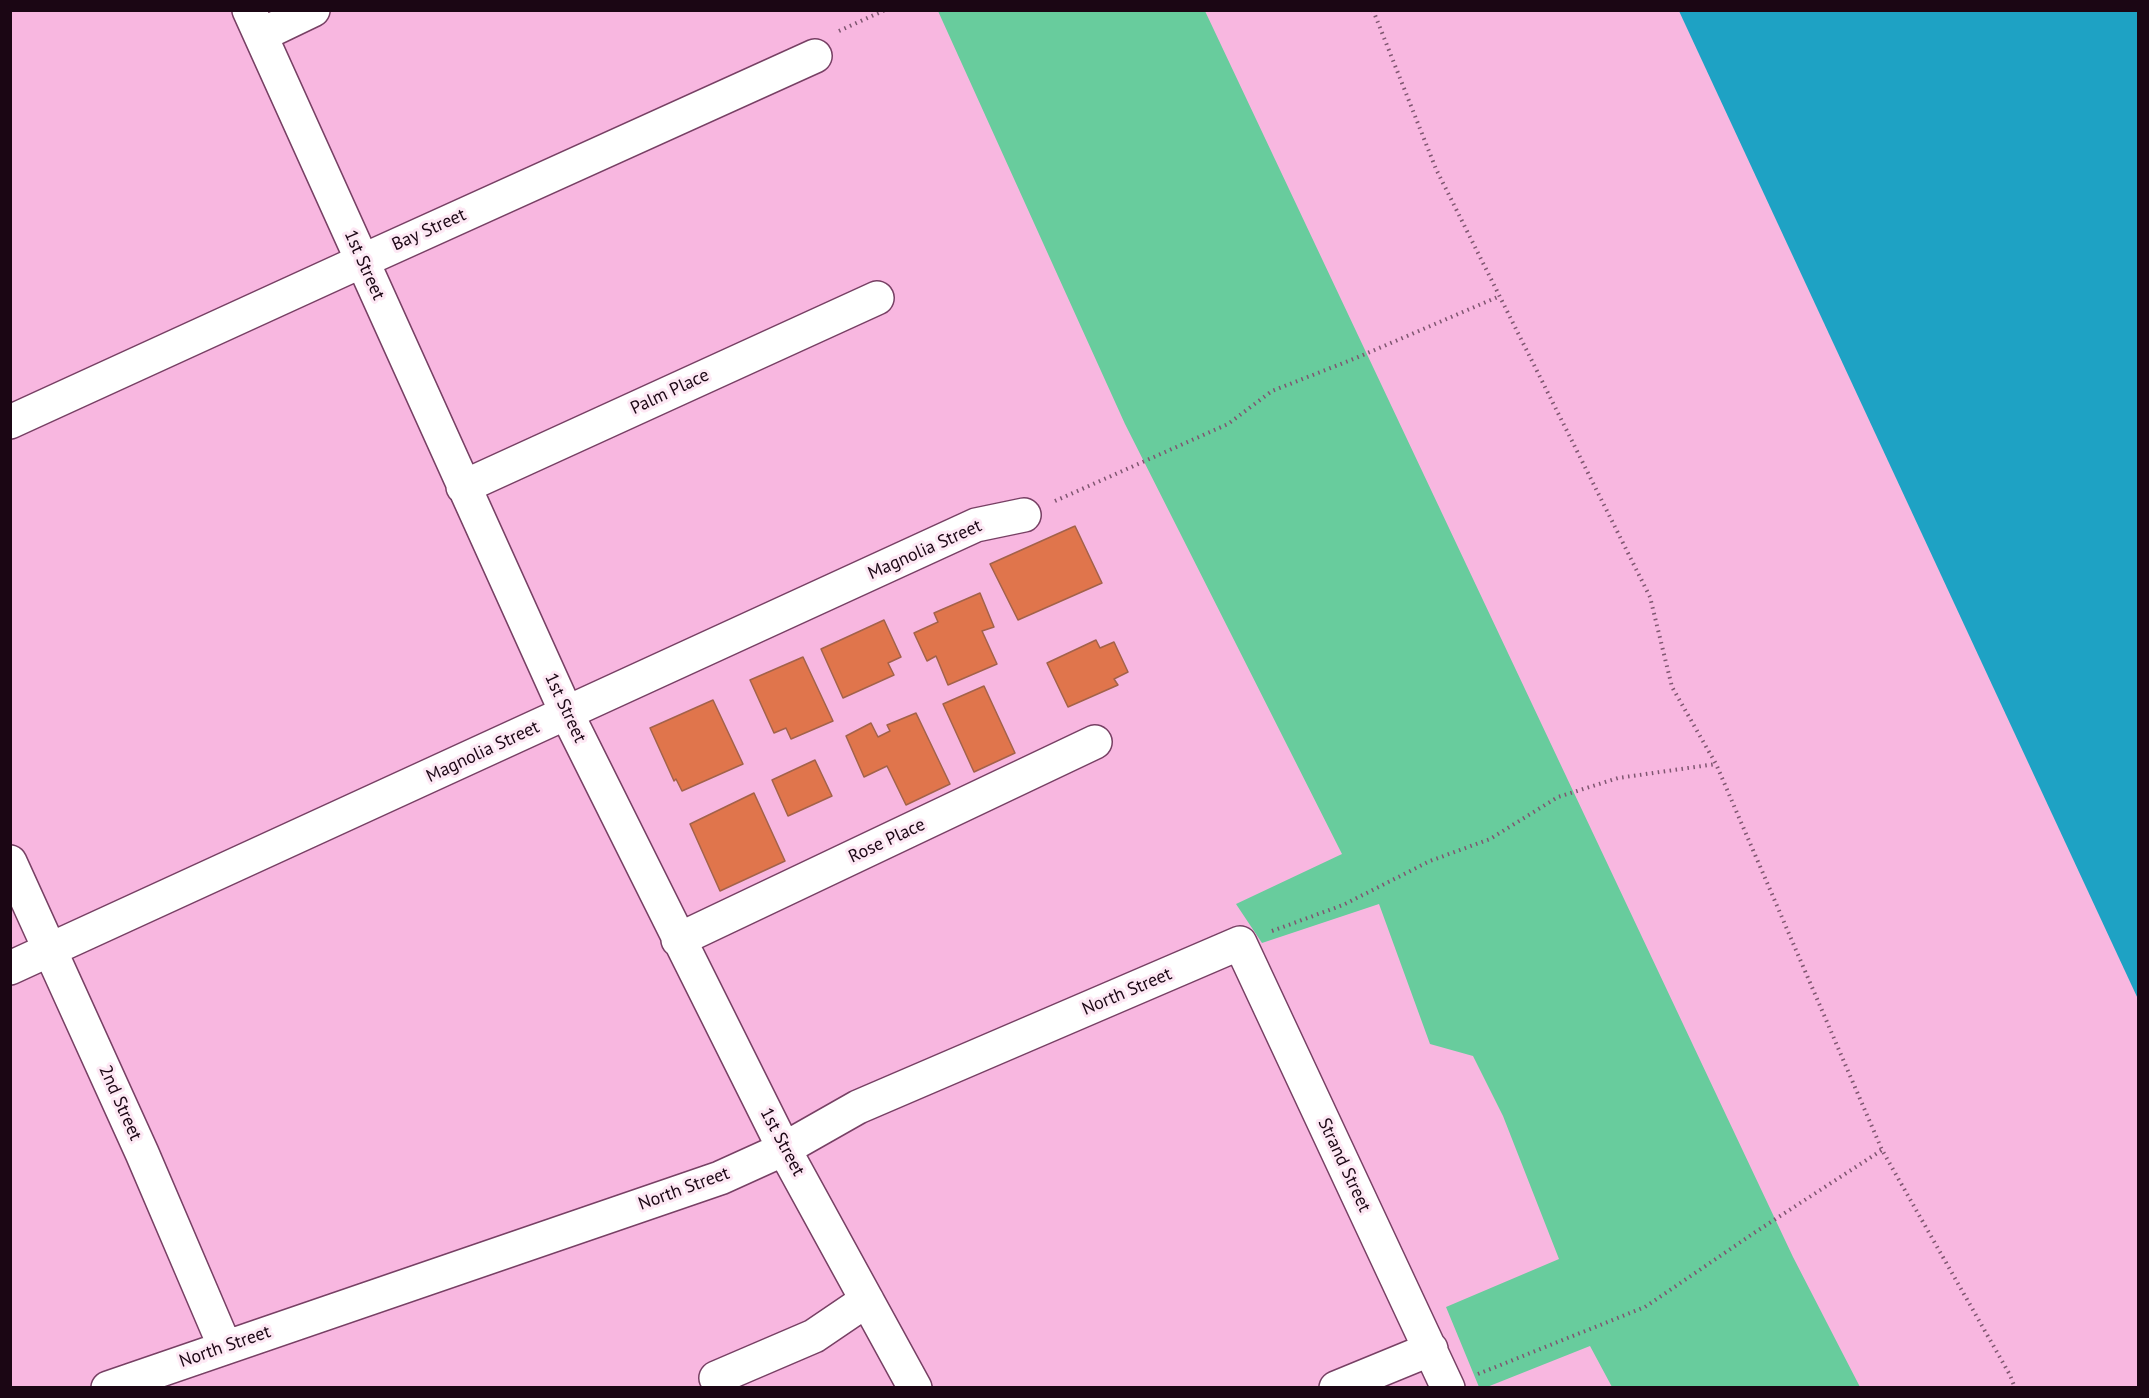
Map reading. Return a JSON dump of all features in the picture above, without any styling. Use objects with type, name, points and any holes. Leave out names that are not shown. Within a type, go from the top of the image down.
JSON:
[{"type":"street","points":[[255,23],[313,10]]},
{"type":"street","name":"1st Street","points":[[255,23],[567,714],[784,1149],[915,1388]]},
{"type":"street","name":"Bay Street","points":[[10,422],[815,56]]},
{"type":"street","name":"Palm Place","points":[[463,487],[877,298]]},
{"type":"street","name":"Magnolia Street","points":[[10,968],[976,525],[1024,515]]},
{"type":"street","name":"Rose Place","points":[[678,939],[1095,742]]},
{"type":"street","name":"2nd Street","points":[[10,862],[142,1153],[225,1347]]},
{"type":"street","name":"North Street","points":[[108,1388],[720,1178],[784,1149],[858,1107],[1240,943]]},
{"type":"street","name":"Strand Street","points":[[1240,943],[1447,1387]]},
{"type":"street","points":[[716,1378],[814,1336],[867,1300]]},
{"type":"street","points":[[1336,1388],[1431,1349]]},
{"type":"path","points":[[815,56],[810,45],[885,10]]},
{"type":"path","points":[[1373,10],[1436,170],[1650,597],[1672,687],[1716,764],[1882,1150],[2015,1388]]},
{"type":"path","points":[[1024,515],[1228,424],[1272,391],[1356,358],[1500,296]]},
{"type":"path","points":[[1240,943],[1343,905],[1430,861],[1490,839],[1558,797],[1618,778],[1716,764]]},
{"type":"path","points":[[1447,1387],[1645,1307],[1882,1150]]},
{"type":"green space","points":[[938,11],[1205,11],[1793,1257],[1860,1387],[1612,1387],[1590,1346],[1487,1387],[1479,1387],[1446,1307],[1559,1259],[1503,1116],[1473,1056],[1430,1044],[1379,904],[1262,943],[1236,904],[1342,854],[1125,424]]},
{"type":"water","points":[[1679,11],[2138,11],[2138,999]]},
{"type":"building","points":[[1075,526],[1102,583],[1018,620],[990,564]]},
{"type":"building","points":[[980,593],[994,627],[982,631],[997,664],[948,685],[936,656],[927,661],[914,633],[938,622],[934,613]]},
{"type":"building","points":[[884,620],[901,657],[888,663],[894,675],[843,698],[821,649]]},
{"type":"building","points":[[1096,640],[1100,648],[1114,642],[1128,672],[1114,679],[1118,685],[1068,707],[1047,663]]},
{"type":"building","points":[[803,657],[833,721],[791,739],[786,728],[774,733],[750,680]]},
{"type":"building","points":[[984,686],[1015,753],[974,772],[943,704]]},
{"type":"building","points":[[713,700],[743,764],[682,791],[676,779],[674,781],[650,728]]},
{"type":"building","points":[[916,713],[950,784],[906,805],[887,766],[864,777],[846,736],[871,723],[878,737],[890,731],[887,725]]},
{"type":"building","points":[[815,760],[832,796],[788,816],[772,780]]},
{"type":"building","points":[[754,793],[785,861],[720,891],[690,824]]}]
